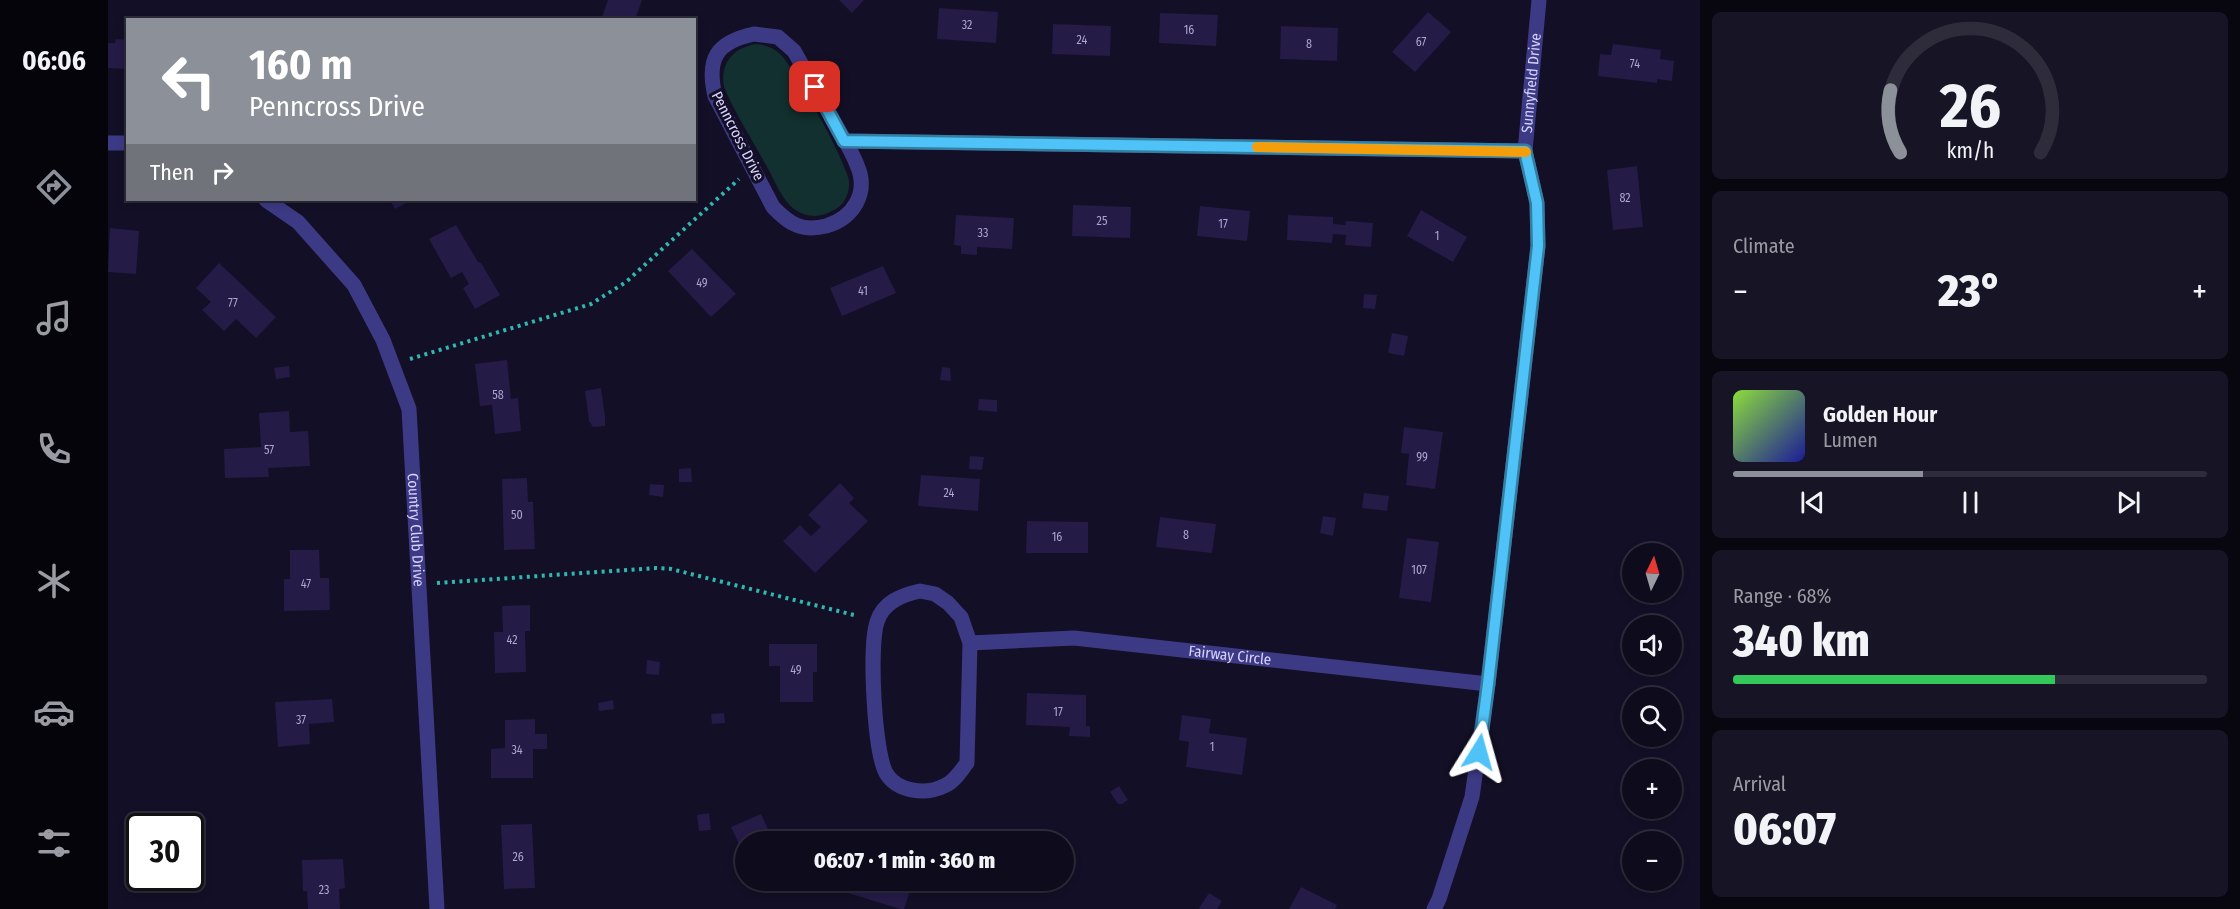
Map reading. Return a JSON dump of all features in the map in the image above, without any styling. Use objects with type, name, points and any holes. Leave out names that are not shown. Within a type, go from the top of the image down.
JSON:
[{"type":"street","name":"Sunnyfield Drive","points":[[1434,909],[1440,899],[1472,797],[1488,684],[1538,246],[1537,203],[1525,151],[1539,0]]},
{"type":"street","name":"Penncross Drive","points":[[754,34],[778,38],[794,51],[844,141],[858,167],[861,189],[856,206],[843,219],[825,226],[802,227],[787,221],[773,207],[715,96],[711,80],[719,49],[734,39],[754,34]]},
{"type":"street","points":[[844,141],[1525,151]]},
{"type":"street","points":[[108,143],[126,144]]},
{"type":"street","name":"Country Club Drive","points":[[267,201],[298,222],[354,285],[383,340],[408,409],[437,909]]},
{"type":"street","points":[[920,591],[935,594],[948,603],[961,617],[970,643],[966,764],[957,777],[945,786],[915,791],[899,786],[886,774],[880,754],[872,661],[877,621],[889,604],[902,595],[920,591]]},
{"type":"street","name":"Fairway Circle","points":[[970,643],[1074,638],[1488,684]]},
{"type":"path","points":[[392,364],[591,304],[626,282],[753,167]]},
{"type":"path","points":[[418,584],[656,568],[671,569],[877,621]]},
{"type":"green space","points":[[756,44],[775,50],[787,62],[839,155],[849,186],[843,203],[836,209],[813,216],[794,209],[779,190],[739,118],[724,87],[724,71],[734,53]]},
{"type":"building","points":[[608,0],[642,0],[636,18],[602,18]]},
{"type":"building","points":[[839,0],[864,0],[852,13]]},
{"type":"building","points":[[939,8],[998,12],[996,43],[937,39]]},
{"type":"building","points":[[1428,12],[1451,32],[1415,72],[1392,52]]},
{"type":"building","points":[[1160,13],[1218,15],[1216,46],[1159,43]]},
{"type":"building","points":[[1053,24],[1111,26],[1110,56],[1052,54]]},
{"type":"building","points":[[1281,26],[1338,28],[1337,61],[1280,59]]},
{"type":"building","points":[[116,39],[126,40],[126,69],[108,68],[108,43],[115,43]]},
{"type":"building","points":[[1613,44],[1661,50],[1660,59],[1674,61],[1672,81],[1657,79],[1657,83],[1598,76],[1600,54],[1611,55]]},
{"type":"building","points":[[1637,166],[1643,227],[1613,230],[1607,170]]},
{"type":"building","points":[[391,201],[405,201],[406,203],[395,209]]},
{"type":"building","points":[[1073,205],[1131,207],[1130,238],[1072,236]]},
{"type":"building","points":[[1200,206],[1250,211],[1247,241],[1197,236]]},
{"type":"building","points":[[1421,210],[1467,237],[1453,262],[1407,236]]},
{"type":"building","points":[[956,215],[1014,218],[1012,249],[977,247],[977,255],[961,254],[961,246],[954,245]]},
{"type":"building","points":[[1288,215],[1333,217],[1333,224],[1345,225],[1346,221],[1373,223],[1371,247],[1345,245],[1346,235],[1333,234],[1332,243],[1287,240]]},
{"type":"building","points":[[456,225],[500,295],[475,309],[463,288],[469,284],[462,272],[451,278],[429,239]]},
{"type":"building","points":[[110,228],[139,231],[136,274],[108,272]]},
{"type":"building","points":[[692,249],[736,294],[711,317],[668,271]]},
{"type":"building","points":[[219,263],[276,317],[256,338],[236,319],[224,331],[202,310],[211,302],[196,288]]},
{"type":"building","points":[[883,266],[896,293],[842,316],[830,288]]},
{"type":"building","points":[[1364,294],[1377,295],[1375,309],[1363,308]]},
{"type":"building","points":[[1392,333],[1408,336],[1404,356],[1388,353]]},
{"type":"building","points":[[507,360],[511,399],[518,398],[521,431],[495,434],[492,405],[480,406],[475,364]]},
{"type":"building","points":[[289,366],[290,377],[276,379],[274,368]]},
{"type":"building","points":[[942,367],[950,368],[951,381],[940,380]]},
{"type":"building","points":[[601,388],[605,426],[593,427],[589,421],[585,391]]},
{"type":"building","points":[[979,399],[997,400],[997,412],[978,410]]},
{"type":"building","points":[[289,411],[290,432],[308,431],[310,466],[268,468],[269,477],[225,478],[224,449],[261,447],[259,413]]},
{"type":"building","points":[[1404,427],[1443,432],[1435,489],[1406,485],[1409,454],[1401,453]]},
{"type":"building","points":[[970,456],[984,457],[982,470],[969,469]]},
{"type":"building","points":[[691,468],[692,482],[679,482],[679,469]]},
{"type":"building","points":[[921,475],[980,479],[978,511],[918,506]]},
{"type":"building","points":[[527,478],[528,502],[533,502],[535,549],[504,550],[502,479]]},
{"type":"building","points":[[840,483],[854,498],[849,503],[868,521],[815,573],[783,541],[800,525],[811,536],[821,527],[808,515]]},
{"type":"building","points":[[650,484],[664,485],[663,497],[649,495]]},
{"type":"building","points":[[1364,493],[1389,496],[1387,511],[1362,508]]},
{"type":"building","points":[[1323,516],[1336,518],[1333,536],[1320,533]]},
{"type":"building","points":[[1160,517],[1216,524],[1212,553],[1156,547]]},
{"type":"building","points":[[1027,521],[1088,522],[1088,553],[1026,553]]},
{"type":"building","points":[[1407,538],[1439,542],[1431,602],[1399,598]]},
{"type":"building","points":[[290,550],[319,550],[320,578],[329,578],[330,610],[284,611],[284,579],[290,579]]},
{"type":"building","points":[[530,605],[530,631],[525,631],[526,672],[495,673],[494,632],[503,632],[502,606]]},
{"type":"building","points":[[769,644],[817,644],[817,672],[813,672],[813,702],[780,702],[780,666],[769,666]]},
{"type":"building","points":[[647,660],[660,662],[659,675],[646,674]]},
{"type":"building","points":[[1027,693],[1086,695],[1086,726],[1090,726],[1090,737],[1069,736],[1070,727],[1026,725]]},
{"type":"building","points":[[332,699],[334,722],[309,724],[310,744],[278,747],[275,702]]},
{"type":"building","points":[[613,700],[614,709],[599,711],[598,703]]},
{"type":"building","points":[[724,713],[725,723],[712,724],[711,714]]},
{"type":"building","points":[[1182,715],[1211,719],[1209,733],[1247,738],[1242,775],[1186,767],[1189,742],[1179,740]]},
{"type":"building","points":[[535,719],[535,734],[547,734],[547,749],[533,749],[533,778],[491,778],[491,749],[505,748],[505,720]]},
{"type":"building","points":[[1119,786],[1128,800],[1122,804],[1118,804],[1110,792]]},
{"type":"building","points":[[709,813],[711,830],[699,831],[697,815]]},
{"type":"building","points":[[761,814],[769,831],[735,831],[735,836],[731,827]]},
{"type":"building","points":[[532,824],[535,888],[504,889],[501,825]]},
{"type":"building","points":[[343,859],[345,888],[339,889],[340,909],[308,909],[307,891],[303,891],[302,860]]},
{"type":"building","points":[[1301,887],[1337,905],[1335,909],[1289,909]]},
{"type":"building","points":[[848,891],[910,891],[904,909],[848,893]]},
{"type":"building","points":[[1209,893],[1222,901],[1217,909],[1200,909],[1199,908]]},
{"type":"slow traffic","points":[[1257,147],[1526,152]]},
{"type":"route","points":[[815,87],[844,141],[1525,151],[1537,203],[1538,246],[1479,752]]}]
